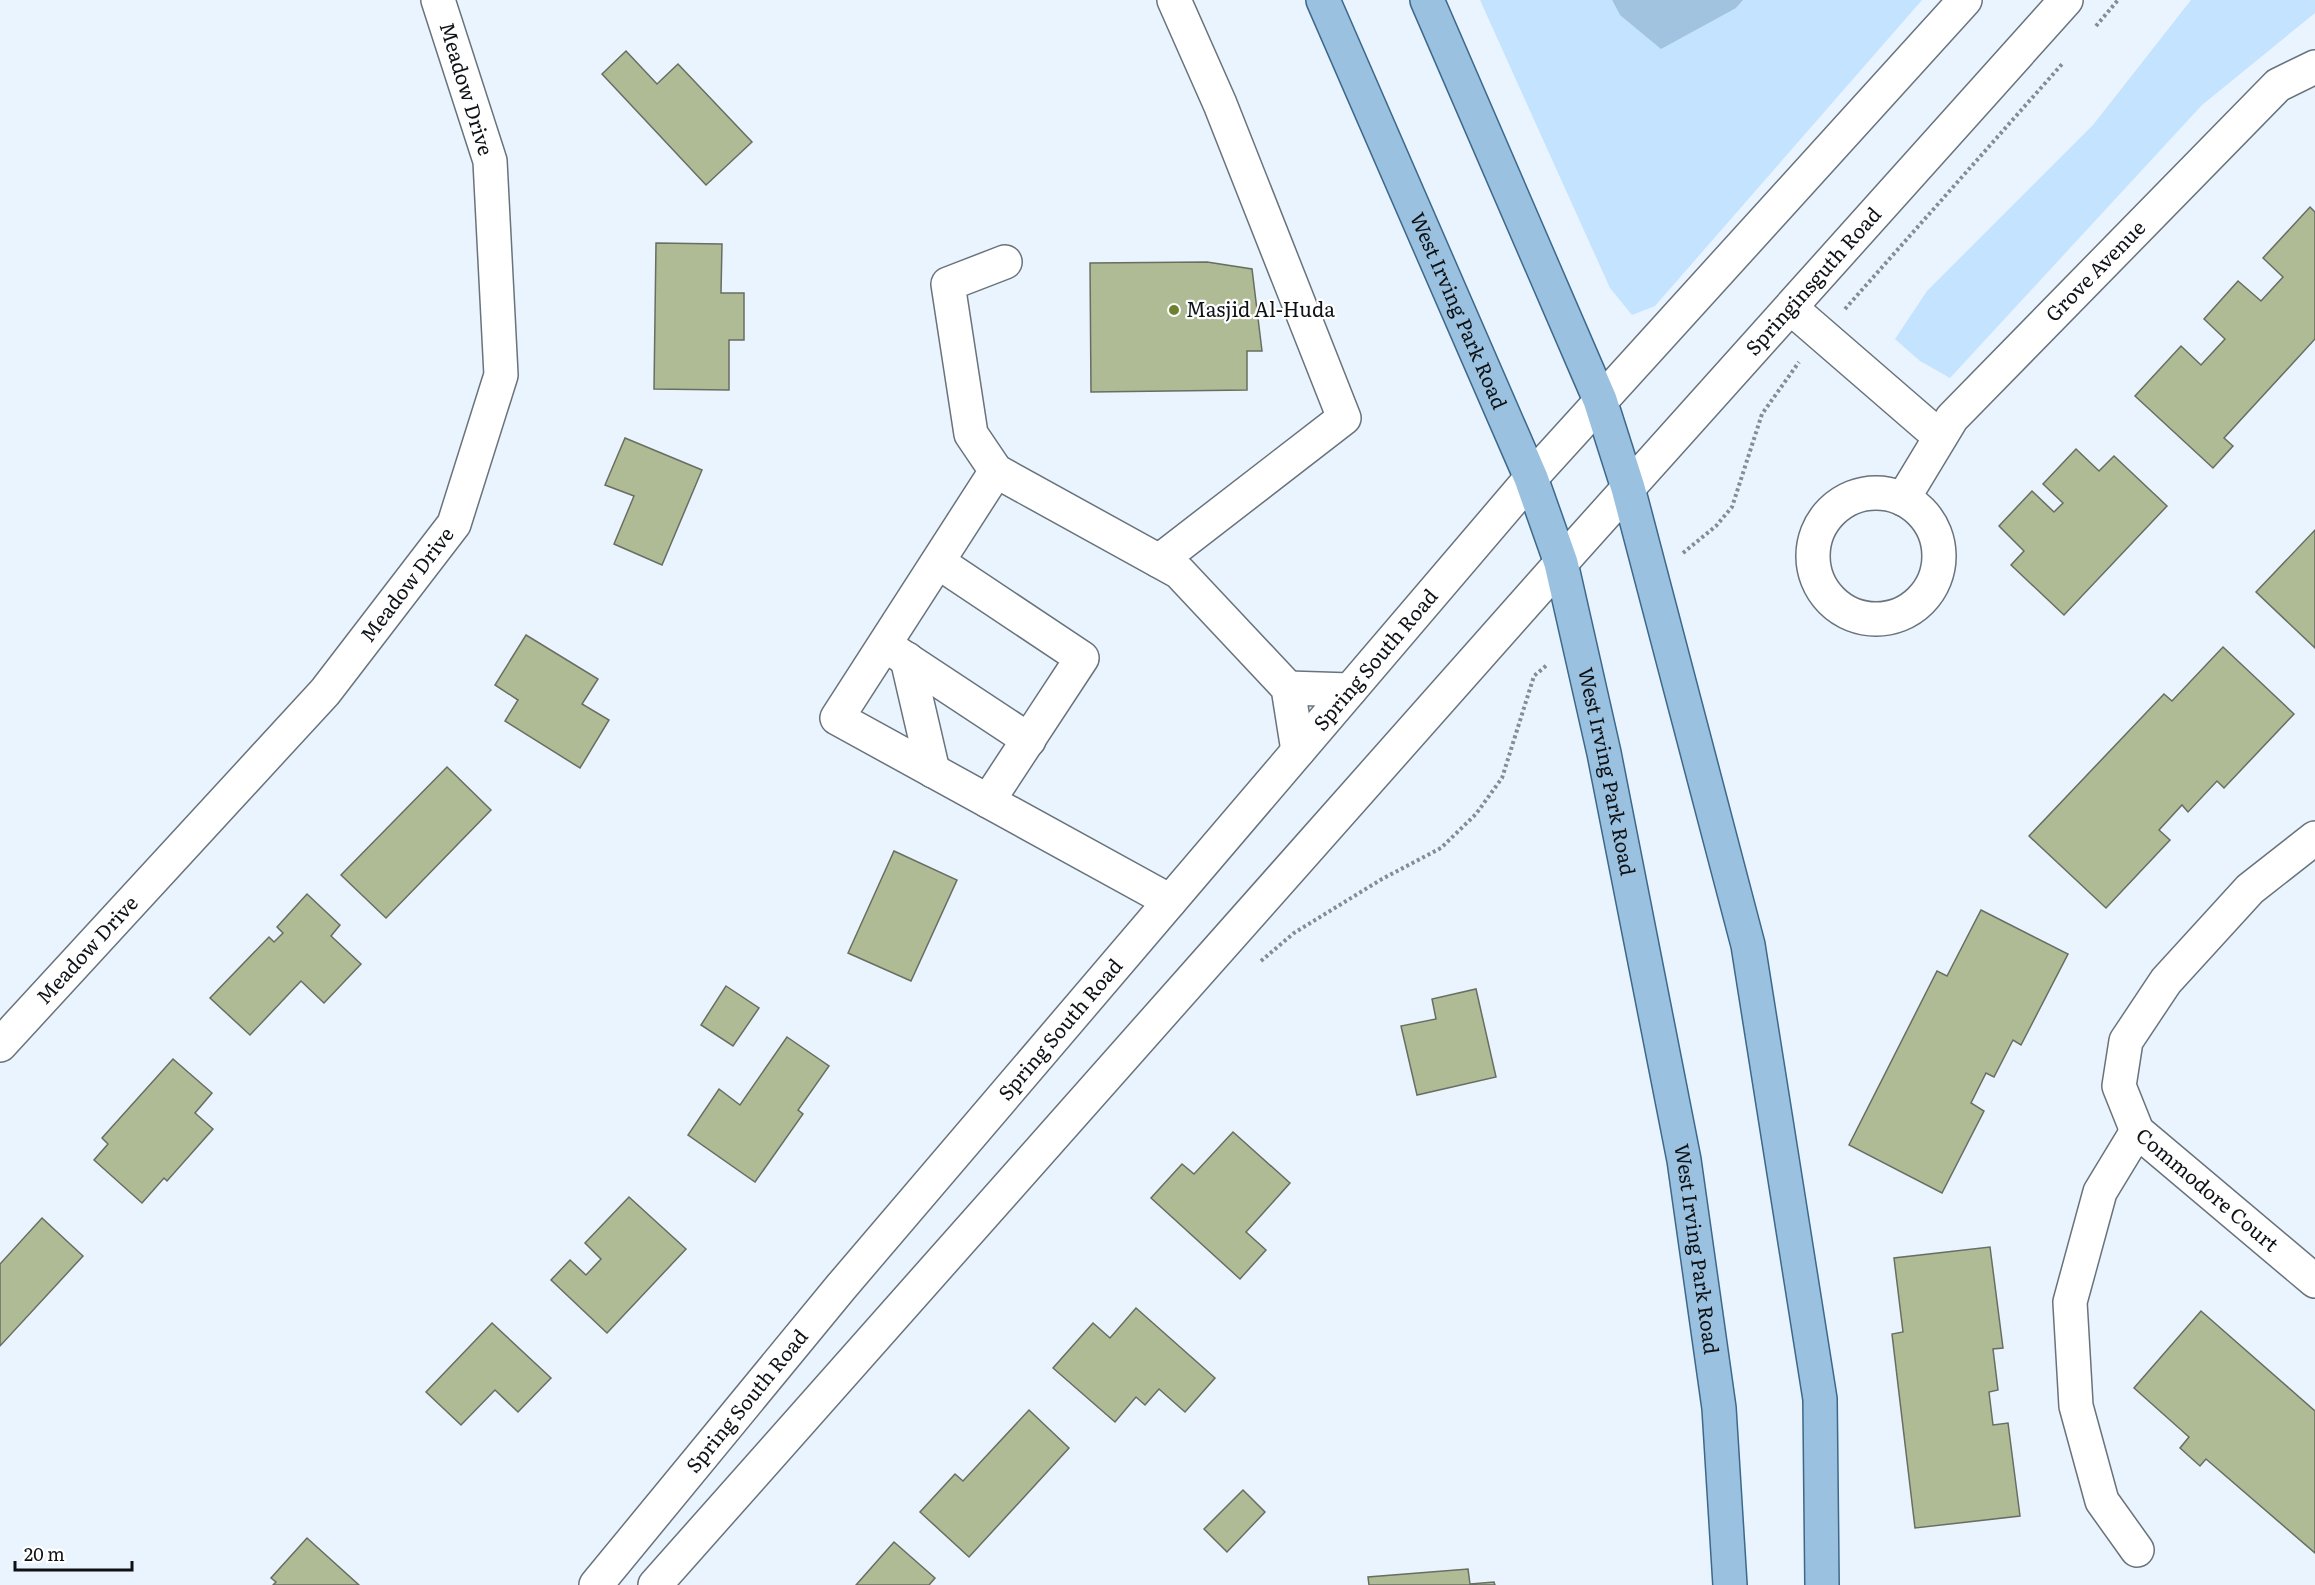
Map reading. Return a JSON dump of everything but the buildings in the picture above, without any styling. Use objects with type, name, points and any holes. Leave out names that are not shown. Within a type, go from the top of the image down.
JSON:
[{"type":"main road","name":"West Irving Park Road","points":[[1323,0],[1531,477],[1561,563],[1604,753],[1684,1160],[1719,1408],[1730,1585]]},
{"type":"main road","points":[[1427,0],[1600,400],[1628,488],[1748,945],[1820,1399],[1822,1585]]},
{"type":"street","name":"Meadow Drive","points":[[0,1045],[325,692],[454,524],[501,375],[490,161],[438,0]]},
{"type":"street","points":[[1160,561],[1344,418],[1220,104],[1174,0]]},
{"type":"street","points":[[1531,477],[1965,0]]},
{"type":"street","name":"Springinsguth Road","points":[[1561,563],[2066,0]]},
{"type":"street","name":"Grove Avenue","points":[[1903,500],[1952,418],[2278,85],[2315,67]]},
{"type":"street","points":[[1005,262],[948,284],[971,434],[996,471],[1179,572],[1288,688],[1298,751]]},
{"type":"street","points":[[1791,308],[1940,437]]},
{"type":"street","points":[[996,471],[938,562],[896,652],[837,718],[1170,901]]},
{"type":"street","name":"Spring South Road","points":[[596,1585],[841,1287],[1531,477]]},
{"type":"street","points":[[938,562],[1082,657],[988,801]]},
{"type":"street","points":[[655,1585],[1561,563]]},
{"type":"street","points":[[896,652],[1029,740]]},
{"type":"street","points":[[896,652],[933,771]]},
{"type":"street","points":[[1288,688],[1350,690]]},
{"type":"street","name":"Commodore Court","points":[[2315,838],[2250,889],[2166,981],[2127,1041],[2119,1086],[2138,1131],[2315,1281]]},
{"type":"street","points":[[2137,1550],[2102,1501],[2076,1406],[2070,1302],[2100,1192],[2138,1131]]},
{"type":"path","points":[[2088,35],[2118,0]]},
{"type":"path","points":[[1716,526],[1732,507],[1762,414],[1793,370],[2065,60]]},
{"type":"path","points":[[1261,961],[1294,933],[1382,879],[1441,848],[1476,814],[1502,778],[1534,676]]},
{"type":"shaded area","points":[[1480,0],[1612,0],[1620,15],[1736,8],[1743,0],[1922,0],[1655,306],[1632,315],[1610,288]]},
{"type":"shaded area","points":[[1612,0],[1743,0],[1736,8],[1661,49],[1620,15]]},
{"type":"shaded area","points":[[2191,0],[2315,0],[2315,13],[2202,105],[1950,378],[1920,361],[1895,339],[1927,291],[2093,125]]},
{"type":"place","name":"Masjid Al-Huda","points":[[1174,310]]}]
